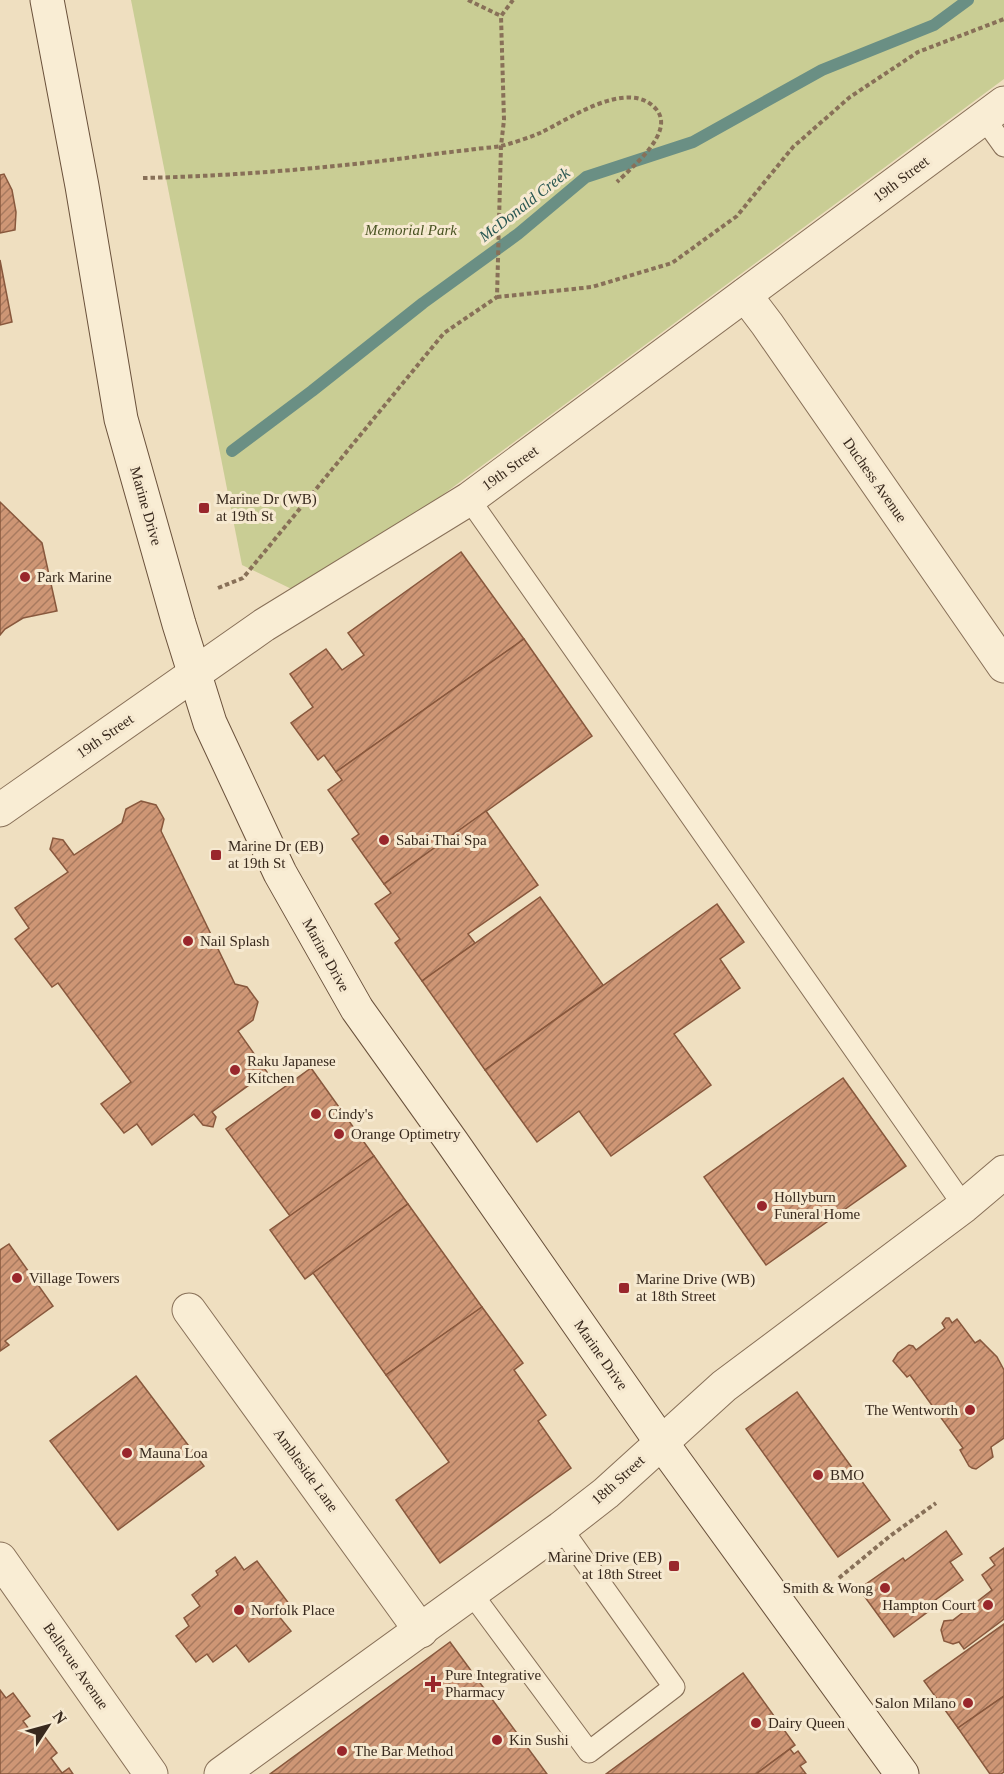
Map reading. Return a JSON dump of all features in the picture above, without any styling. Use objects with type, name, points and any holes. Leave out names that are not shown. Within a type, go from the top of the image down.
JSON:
[{"type":"street","name":"Marine Drive","points":[[47,0],[82,186],[121,419],[210,723],[280,873],[357,1009],[661,1442],[902,1774]]},
{"type":"street","name":"19th Street","points":[[0,810],[264,625],[469,499],[994,110]]},
{"type":"street","name":"Duchess Avenue","points":[[745,295],[1004,666]]},
{"type":"street","name":"18th Street","points":[[221,1774],[561,1528],[606,1493],[724,1386],[964,1206],[1004,1172]]},
{"type":"street","name":"Ambleside Lane","points":[[189,1310],[421,1631]]},
{"type":"street","name":"Bellevue Avenue","points":[[0,1559],[151,1774]]},
{"type":"lane","points":[[994,110],[1004,146]]},
{"type":"lane","points":[[469,499],[964,1206]]},
{"type":"lane","points":[[472,1594],[589,1752],[674,1687],[561,1528]]},
{"type":"path","points":[[468,0],[501,16]]},
{"type":"path","points":[[497,297],[501,146],[504,120],[501,16],[513,0]]},
{"type":"path","points":[[218,588],[243,578],[444,333],[497,297],[592,287],[672,263],[737,216],[793,147],[850,97],[918,52],[1004,19]]},
{"type":"path","points":[[143,177],[212,177],[318,169],[501,146],[539,133],[590,106],[621,98],[644,100],[656,109],[662,119],[661,132],[655,142],[617,182]]},
{"type":"path","points":[[839,1578],[890,1536],[936,1503]]},
{"type":"green space","name":"Memorial Park","points":[[131,0],[1004,0],[1004,79],[306,596],[242,565]]},
{"type":"building","points":[[4,174],[12,190],[16,212],[15,230],[0,233],[0,175]]},
{"type":"building","points":[[0,260],[12,322],[0,325]]},
{"type":"building","name":"Park Marine","points":[[0,502],[42,543],[57,611],[23,618],[5,629],[0,635]]},
{"type":"building","points":[[461,552],[524,639],[336,772],[324,755],[318,760],[291,723],[313,707],[290,674],[326,649],[342,670],[364,655],[348,633]]},
{"type":"building","points":[[524,639],[592,736],[384,884],[352,839],[359,834],[328,790],[342,780],[336,772]]},
{"type":"building","points":[[141,801],[156,805],[164,819],[161,831],[235,984],[247,987],[258,1002],[253,1020],[238,1031],[267,1072],[212,1112],[216,1117],[213,1127],[203,1125],[194,1114],[152,1145],[137,1124],[124,1133],[101,1104],[131,1082],[58,983],[52,987],[15,939],[29,928],[15,908],[68,872],[50,849],[53,838],[63,840],[74,855],[122,823],[126,809]]},
{"type":"building","points":[[486,811],[538,885],[468,934],[475,943],[422,981],[395,943],[400,939],[375,904],[391,893],[384,884]]},
{"type":"building","points":[[540,897],[603,985],[485,1070],[422,981]]},
{"type":"building","points":[[717,904],[744,942],[720,959],[740,988],[674,1034],[711,1085],[611,1156],[579,1111],[537,1142],[485,1070]]},
{"type":"building","points":[[311,1068],[374,1156],[290,1216],[226,1129]]},
{"type":"building","points":[[843,1078],[906,1166],[766,1265],[704,1177]]},
{"type":"building","points":[[374,1156],[408,1204],[305,1279],[270,1230]]},
{"type":"building","points":[[408,1204],[482,1307],[386,1375],[313,1273]]},
{"type":"building","name":"Village Towers","points":[[9,1244],[53,1306],[5,1341],[9,1345],[0,1351],[0,1250]]},
{"type":"building","points":[[482,1307],[523,1363],[514,1370],[546,1415],[538,1421],[571,1468],[440,1563],[396,1500],[449,1462],[386,1375]]},
{"type":"building","name":"The Wentworth","points":[[949,1318],[952,1323],[957,1319],[975,1343],[980,1340],[997,1357],[1004,1370],[1004,1438],[991,1447],[993,1457],[976,1469],[969,1466],[960,1450],[963,1448],[910,1375],[907,1377],[893,1361],[898,1353],[909,1345],[916,1350],[945,1328],[942,1323]]},
{"type":"building","name":"Mauna Loa","points":[[136,1376],[204,1466],[118,1530],[50,1441]]},
{"type":"building","name":"BMO","points":[[797,1392],[890,1520],[838,1557],[746,1429]]},
{"type":"building","points":[[946,1531],[962,1554],[950,1562],[963,1580],[934,1601],[937,1605],[894,1637],[859,1589],[903,1558],[905,1561]]},
{"type":"building","name":"Hampton Court","points":[[1004,1548],[1004,1619],[964,1649],[959,1642],[953,1644],[944,1641],[941,1630],[944,1621],[953,1620],[992,1590],[982,1575],[995,1565],[990,1558]]},
{"type":"building","name":"Norfolk Place","points":[[235,1557],[244,1570],[257,1561],[290,1605],[277,1614],[291,1631],[249,1662],[236,1645],[213,1662],[207,1654],[196,1662],[176,1636],[189,1626],[184,1618],[200,1606],[192,1595],[218,1575],[216,1571]]},
{"type":"building","points":[[1004,1624],[1004,1696],[958,1728],[924,1681]]},
{"type":"building","points":[[450,1642],[547,1774],[270,1774]]},
{"type":"building","points":[[743,1673],[795,1745],[756,1774],[606,1774]]},
{"type":"building","points":[[0,1690],[6,1698],[13,1693],[30,1716],[23,1721],[35,1737],[41,1732],[57,1753],[51,1758],[62,1773],[69,1768],[73,1774],[0,1774]]},
{"type":"building","points":[[1004,1696],[1004,1772],[990,1774],[958,1728]]},
{"type":"building","points":[[790,1749],[794,1754],[798,1751],[806,1762],[800,1766],[806,1774],[756,1774]]},
{"type":"waterway","name":"McDonald Creek","points":[[232,451],[423,303],[518,234],[586,177],[693,142],[822,70],[934,25],[968,0]]},
{"type":"place","name":"Marine Dr (WB) at 19th St","points":[[204,508]]},
{"type":"place","name":"Park Marine","points":[[25,577]]},
{"type":"place","name":"Sabai Thai Spa","points":[[384,840]]},
{"type":"place","name":"Marine Dr (EB) at 19th St","points":[[216,855]]},
{"type":"place","name":"Nail Splash","points":[[188,941]]},
{"type":"place","name":"Raku Japanese Kitchen","points":[[235,1070]]},
{"type":"place","name":"Cindy's","points":[[316,1114]]},
{"type":"place","name":"Orange Optimetry","points":[[339,1134]]},
{"type":"place","name":"Hollyburn Funeral Home","points":[[762,1206]]},
{"type":"place","name":"Village Towers","points":[[17,1278]]},
{"type":"place","name":"Marine Drive (WB) at 18th Street","points":[[624,1288]]},
{"type":"place","name":"The Wentworth","points":[[970,1410]]},
{"type":"place","name":"Mauna Loa","points":[[127,1453]]},
{"type":"place","name":"BMO","points":[[818,1475]]},
{"type":"place","name":"Marine Drive (EB) at 18th Street","points":[[674,1566]]},
{"type":"place","name":"Smith & Wong","points":[[885,1588]]},
{"type":"place","name":"Hampton Court","points":[[988,1605]]},
{"type":"place","name":"Norfolk Place","points":[[239,1610]]},
{"type":"place","name":"Pure Integrative Pharmacy","points":[[433,1684]]},
{"type":"place","name":"Salon Milano","points":[[968,1703]]},
{"type":"place","name":"Dairy Queen","points":[[756,1723]]},
{"type":"place","name":"Kin Sushi","points":[[497,1740]]},
{"type":"place","name":"The Bar Method","points":[[342,1751]]}]
